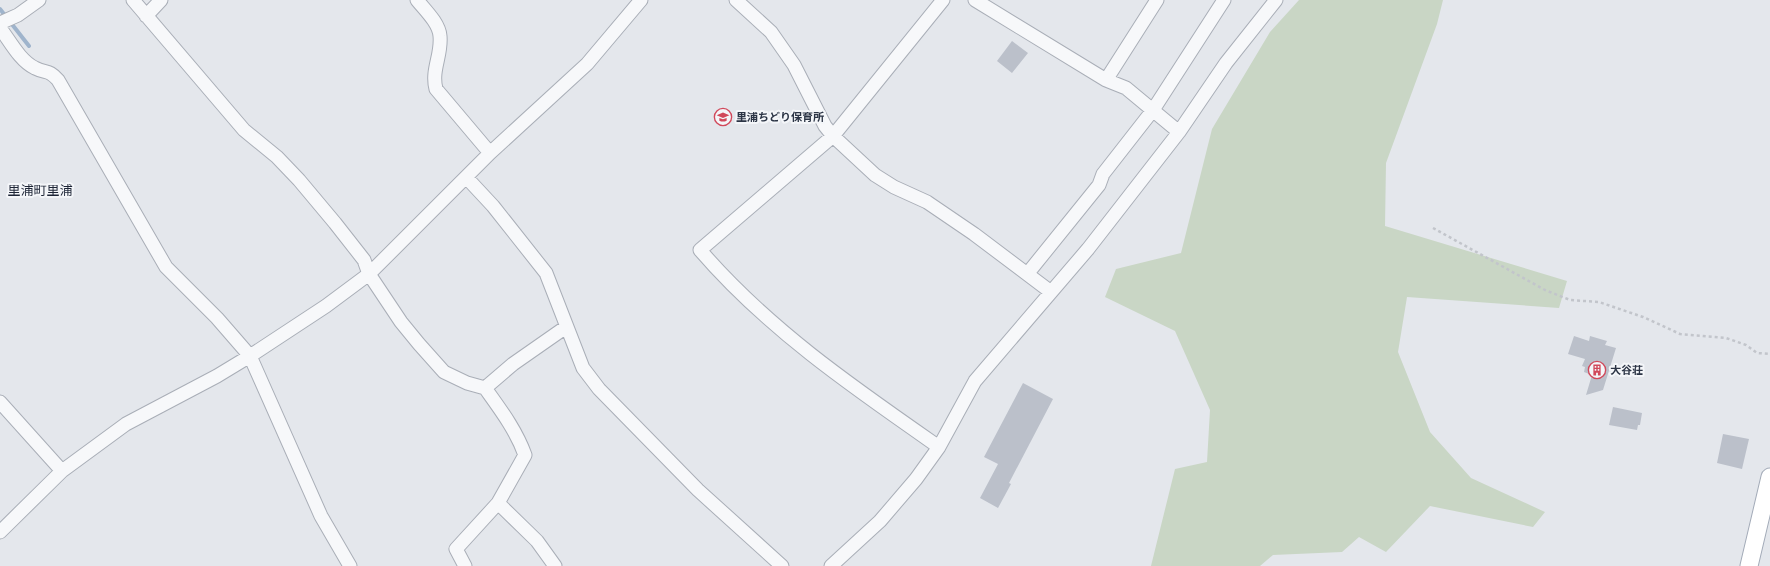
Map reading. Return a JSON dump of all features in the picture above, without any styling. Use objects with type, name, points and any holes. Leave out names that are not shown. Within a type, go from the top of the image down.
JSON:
[{"type":"main road","points":[[1749,566],[1770,477]]},
{"type":"street","points":[[0,23],[18,15],[39,0]]},
{"type":"street","points":[[133,0],[244,130],[277,156],[299,180],[364,260],[368,274],[401,322],[444,372],[468,383],[485,388],[505,417],[522,446],[525,455],[498,503],[456,549],[465,566]]},
{"type":"street","points":[[146,16],[161,0]]},
{"type":"street","points":[[417,0],[437,26],[440,36],[434,79],[436,89],[490,153]]},
{"type":"street","points":[[0,532],[62,472],[126,424],[217,376],[250,356],[326,306],[368,274],[490,153],[587,64],[641,0]]},
{"type":"street","points":[[736,0],[771,32],[794,65],[825,126],[833,136],[875,175],[894,187],[928,202],[1028,273],[1051,292]]},
{"type":"street","points":[[938,447],[840,378],[764,315],[721,274],[700,250],[833,136],[943,0]]},
{"type":"street","points":[[976,0],[1106,80],[1126,88],[1179,132]]},
{"type":"street","points":[[1106,80],[1157,0]]},
{"type":"street","points":[[1028,273],[1100,186],[1103,174],[1154,110],[1224,0]]},
{"type":"street","points":[[831,566],[880,521],[916,479],[938,447],[975,381],[1088,249],[1179,132],[1226,63],[1276,0]]},
{"type":"street","points":[[0,28],[25,61],[35,68],[51,72],[58,80],[166,267],[217,318],[250,356],[321,516],[350,566]]},
{"type":"street","points":[[466,178],[493,206],[546,273],[583,368],[599,389],[698,490],[782,566]]},
{"type":"street","points":[[485,388],[513,364],[566,327]]},
{"type":"street","points":[[0,402],[62,472]]},
{"type":"street","points":[[498,503],[537,541],[555,566]]},
{"type":"path","points":[[1433,228],[1546,290],[1570,300],[1599,302],[1643,317],[1680,334],[1726,338],[1746,345],[1757,353],[1770,354]]},
{"type":"green space","points":[[1299,0],[1443,0],[1437,24],[1386,163],[1385,226],[1567,281],[1559,308],[1407,297],[1398,352],[1430,432],[1471,478],[1545,512],[1533,527],[1430,506],[1386,552],[1359,537],[1342,552],[1273,555],[1260,566],[1151,566],[1175,469],[1207,462],[1210,410],[1175,331],[1105,297],[1116,269],[1181,253],[1212,129],[1270,32]]},
{"type":"building","points":[[1012,41],[1028,53],[1012,73],[997,61]]},
{"type":"building","name":"大谷荘","points":[[1574,336],[1589,341],[1590,336],[1607,341],[1605,345],[1616,348],[1603,390],[1586,395],[1592,375],[1584,372],[1585,367],[1582,366],[1585,359],[1568,354]]},
{"type":"building","points":[[1023,383],[1053,399],[1009,483],[1011,484],[998,508],[980,498],[998,464],[984,457]]},
{"type":"building","name":"大谷荘","points":[[1613,407],[1642,413],[1640,425],[1638,425],[1637,430],[1609,425]]},
{"type":"building","points":[[1723,434],[1749,439],[1742,469],[1717,463]]},
{"type":"waterway","points":[[0,9],[29,46]]},
{"type":"place","name":"里浦ちどり保育所","points":[[723,117]]},
{"type":"place","name":"大谷荘","points":[[1597,370]]},
{"type":"district","name":"里浦町里浦","points":[[40,190]]}]
